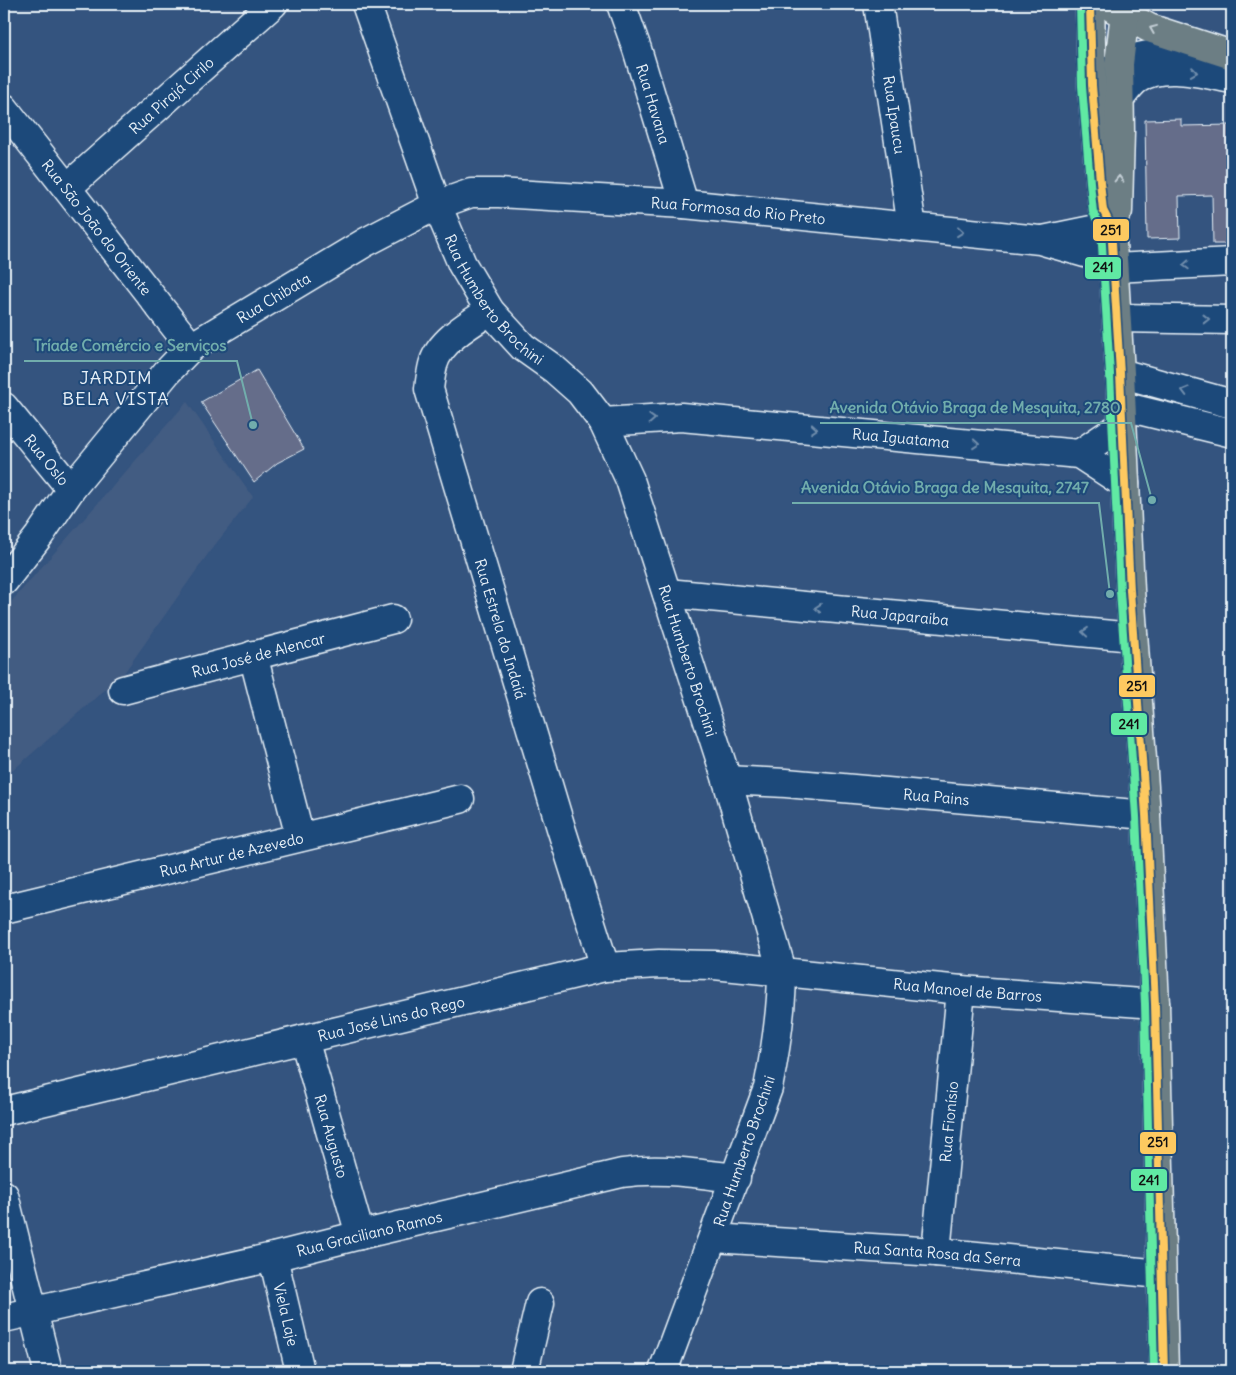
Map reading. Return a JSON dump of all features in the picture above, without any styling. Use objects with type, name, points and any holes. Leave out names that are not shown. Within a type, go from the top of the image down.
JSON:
[{"type":"main road","points":[[1113,7],[1149,28],[1232,55]]},
{"type":"main road","points":[[1111,226],[1118,209],[1120,98],[1113,7]]},
{"type":"main road","points":[[1113,7],[1092,85],[1104,210],[1111,226],[1133,637],[1146,815],[1155,1004],[1164,1371]]},
{"type":"street","name":"Rua Pirajá Cirilo","points":[[68,187],[273,4]]},
{"type":"street","name":"Rua Humberto Brochini","points":[[366,4],[437,205],[462,264],[490,311],[523,347],[554,369],[580,392],[603,422],[630,480],[727,780],[782,971],[782,1004],[768,1088],[663,1371]]},
{"type":"street","name":"Rua Havana","points":[[621,4],[640,58],[684,204]]},
{"type":"street","name":"Rua Ipaucu","points":[[878,4],[912,227]]},
{"type":"street","points":[[1092,85],[1118,64],[1149,55],[1180,50],[1232,55]]},
{"type":"street","points":[[1120,98],[1136,80],[1162,71],[1195,72],[1232,79]]},
{"type":"street","name":"Rua São João do Oriente","points":[[4,108],[68,187],[191,347]]},
{"type":"street","name":"Rua Formosa do Rio Preto","points":[[437,205],[472,193],[684,204],[1040,240],[1113,265],[1232,262]]},
{"type":"street","name":"Rua Chibata","points":[[4,581],[39,536],[71,489],[166,372],[191,347],[366,242],[437,205]]},
{"type":"street","name":"Rua Formosa do Rio Preto","points":[[1040,240],[1111,226]]},
{"type":"street","name":"Rua Estrela do Indaiá","points":[[490,311],[466,326],[443,346],[433,363],[429,389],[558,819],[605,968]]},
{"type":"street","points":[[1117,318],[1232,320]]},
{"type":"street","points":[[1120,373],[1232,404]]},
{"type":"street","name":"Rua Oslo","points":[[4,407],[71,489]]},
{"type":"street","points":[[1079,454],[1122,415],[1232,433]]},
{"type":"street","name":"Rua Iguatama","points":[[603,422],[681,417],[1079,454],[1125,484]]},
{"type":"street","name":"Rua Japaraiba","points":[[667,594],[1133,637]]},
{"type":"street","name":"Rua José de Alencar","points":[[123,690],[393,618]]},
{"type":"street","points":[[253,655],[300,837]]},
{"type":"street","name":"Rua Pains","points":[[727,780],[786,782],[1146,815]]},
{"type":"street","name":"Rua Artur de Azevedo","points":[[4,909],[460,799]]},
{"type":"street","name":"Rua José Lins do Rego","points":[[4,1111],[605,968],[659,964],[714,965],[782,971]]},
{"type":"street","name":"Rua Manoel de Barros","points":[[782,971],[961,990],[1155,1004]]},
{"type":"street","name":"Rua Fionísio","points":[[936,1252],[961,990]]},
{"type":"street","name":"Rua Augusto","points":[[304,1039],[360,1234]]},
{"type":"street","name":"Rua Graciliano Ramos","points":[[4,1318],[32,1310],[272,1257],[360,1234],[622,1173],[663,1170],[736,1178]]},
{"type":"street","points":[[4,1195],[48,1371]]},
{"type":"street","name":"Rua Santa Rosa da Serra","points":[[713,1238],[936,1252],[1161,1274]]},
{"type":"street","name":"Viela Laje","points":[[272,1257],[300,1371]]},
{"type":"street","points":[[524,1371],[540,1304]]},
{"type":"shaded area","points":[[187,402],[253,497],[210,551],[124,673],[4,778],[4,610]]},
{"type":"building","points":[[1181,119],[1181,126],[1232,125],[1232,244],[1213,244],[1212,195],[1179,196],[1180,238],[1147,239],[1145,120]]},
{"type":"building","points":[[257,370],[304,449],[277,463],[254,482],[201,402]]},
{"type":"transit line","name":"241","points":[[1080,4],[1082,86],[1090,182],[1093,212],[1101,229],[1120,591],[1136,816],[1145,1004],[1154,1371]]},
{"type":"transit line","name":"251","points":[[1090,4],[1092,85],[1100,181],[1103,210],[1111,226],[1130,590],[1146,815],[1155,1004],[1164,1371]]},
{"type":"place","name":"Tríade Comércio e Serviços","points":[[253,425]]},
{"type":"place","name":"Avenida Otávio Braga de Mesquita, 2780","points":[[1152,500]]},
{"type":"place","name":"Avenida Otávio Braga de Mesquita, 2747","points":[[1110,594]]},
{"type":"district","name":"JARDIM BELA VISTA","points":[[116,387]]}]
